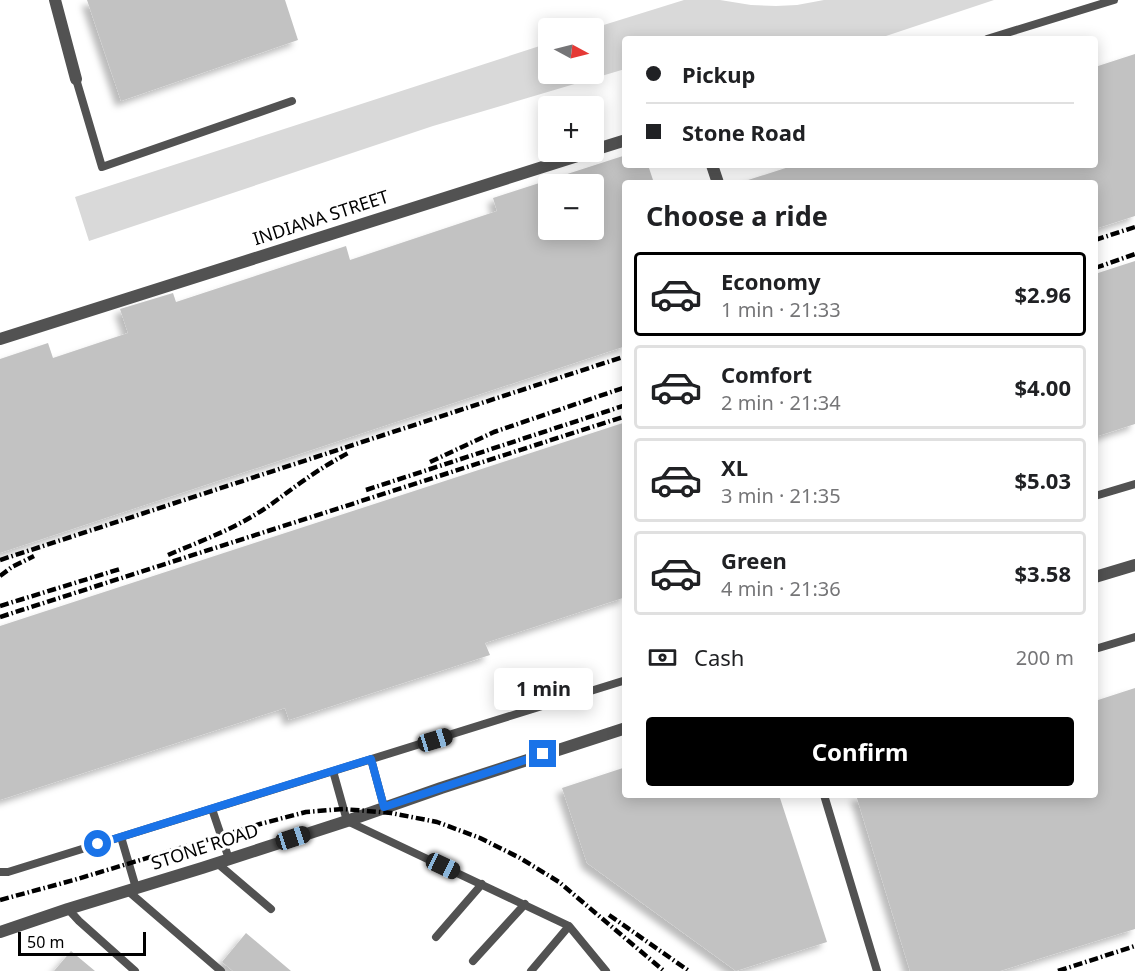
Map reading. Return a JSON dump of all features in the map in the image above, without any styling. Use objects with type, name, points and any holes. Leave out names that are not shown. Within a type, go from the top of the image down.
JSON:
[{"type":"street","points":[[56,0],[76,79]]},
{"type":"street","name":"INDIANA STREET","points":[[604,147],[622,141]]},
{"type":"street","name":"INDIANA STREET","points":[[0,339],[557,162]]},
{"type":"street","points":[[1098,576],[1135,564]]},
{"type":"street","name":"STONE ROAD","points":[[0,932],[347,821],[622,729]]},
{"type":"lane","points":[[997,36],[1114,0]]},
{"type":"lane","points":[[76,79],[102,167],[292,101]]},
{"type":"lane","points":[[1098,495],[1135,484]]},
{"type":"lane","points":[[1098,647],[1135,637]]},
{"type":"lane","points":[[0,873],[622,681]]},
{"type":"lane","points":[[371,759],[384,807]]},
{"type":"lane","points":[[333,771],[347,821],[569,926],[606,971]]},
{"type":"lane","points":[[825,798],[877,971]]},
{"type":"lane","points":[[212,809],[223,861],[271,909]]},
{"type":"lane","points":[[121,837],[132,889],[221,971]]},
{"type":"lane","points":[[436,937],[482,884]]},
{"type":"lane","points":[[474,961],[525,904]]},
{"type":"lane","points":[[68,909],[135,971]]},
{"type":"lane","points":[[531,971],[569,926]]},
{"type":"shaded area","points":[[684,0],[720,0],[776,6],[824,0],[994,0],[886,36],[622,36],[622,70],[604,75],[604,25]]},
{"type":"shaded area","points":[[538,47],[538,84],[574,84],[433,126],[89,241],[75,197]]},
{"type":"building","points":[[87,0],[285,0],[298,40],[121,101]]},
{"type":"building","points":[[1135,54],[1135,216],[1098,228],[1098,180],[748,180],[786,168],[1098,168],[1098,66]]},
{"type":"building","points":[[622,156],[622,168],[649,168],[653,180],[622,180],[622,347],[0,553],[0,359],[48,343],[53,358],[128,333],[120,309],[173,293],[176,302],[346,246],[350,260],[497,211],[493,198],[538,183],[538,240],[604,240],[604,174],[567,174]]},
{"type":"building","points":[[1135,261],[1135,424],[1098,436],[1098,273]]},
{"type":"building","points":[[622,423],[622,598],[485,643],[490,655],[289,720],[285,708],[0,800],[0,626]]},
{"type":"building","points":[[1135,688],[1135,929],[1000,971],[910,971],[857,798],[1098,798],[1098,700]]},
{"type":"building","points":[[622,768],[622,798],[780,798],[827,942],[736,971],[587,863],[562,788]]},
{"type":"building","points":[[246,933],[291,971],[233,971],[222,962]]},
{"type":"building","points":[[71,951],[95,971],[54,971]]},
{"type":"railway","points":[[1098,239],[1135,227]]},
{"type":"railway","points":[[1098,267],[1135,254]]},
{"type":"railway","points":[[0,560],[622,357]]},
{"type":"railway","points":[[430,462],[494,432],[622,388]]},
{"type":"railway","points":[[366,490],[622,406]]},
{"type":"railway","points":[[0,617],[622,417]]},
{"type":"railway","points":[[168,555],[253,516],[350,452]]},
{"type":"railway","points":[[0,576],[34,556]]},
{"type":"railway","points":[[0,606],[120,569]]},
{"type":"railway","points":[[0,900],[306,812],[343,809],[391,813],[437,822],[480,838],[520,858],[559,882],[664,971]]},
{"type":"railway","points":[[609,915],[689,971]]},
{"type":"railway","points":[[1058,971],[1135,946]]},
{"type":"route","points":[[98,844],[371,759],[384,807],[543,754]]}]
